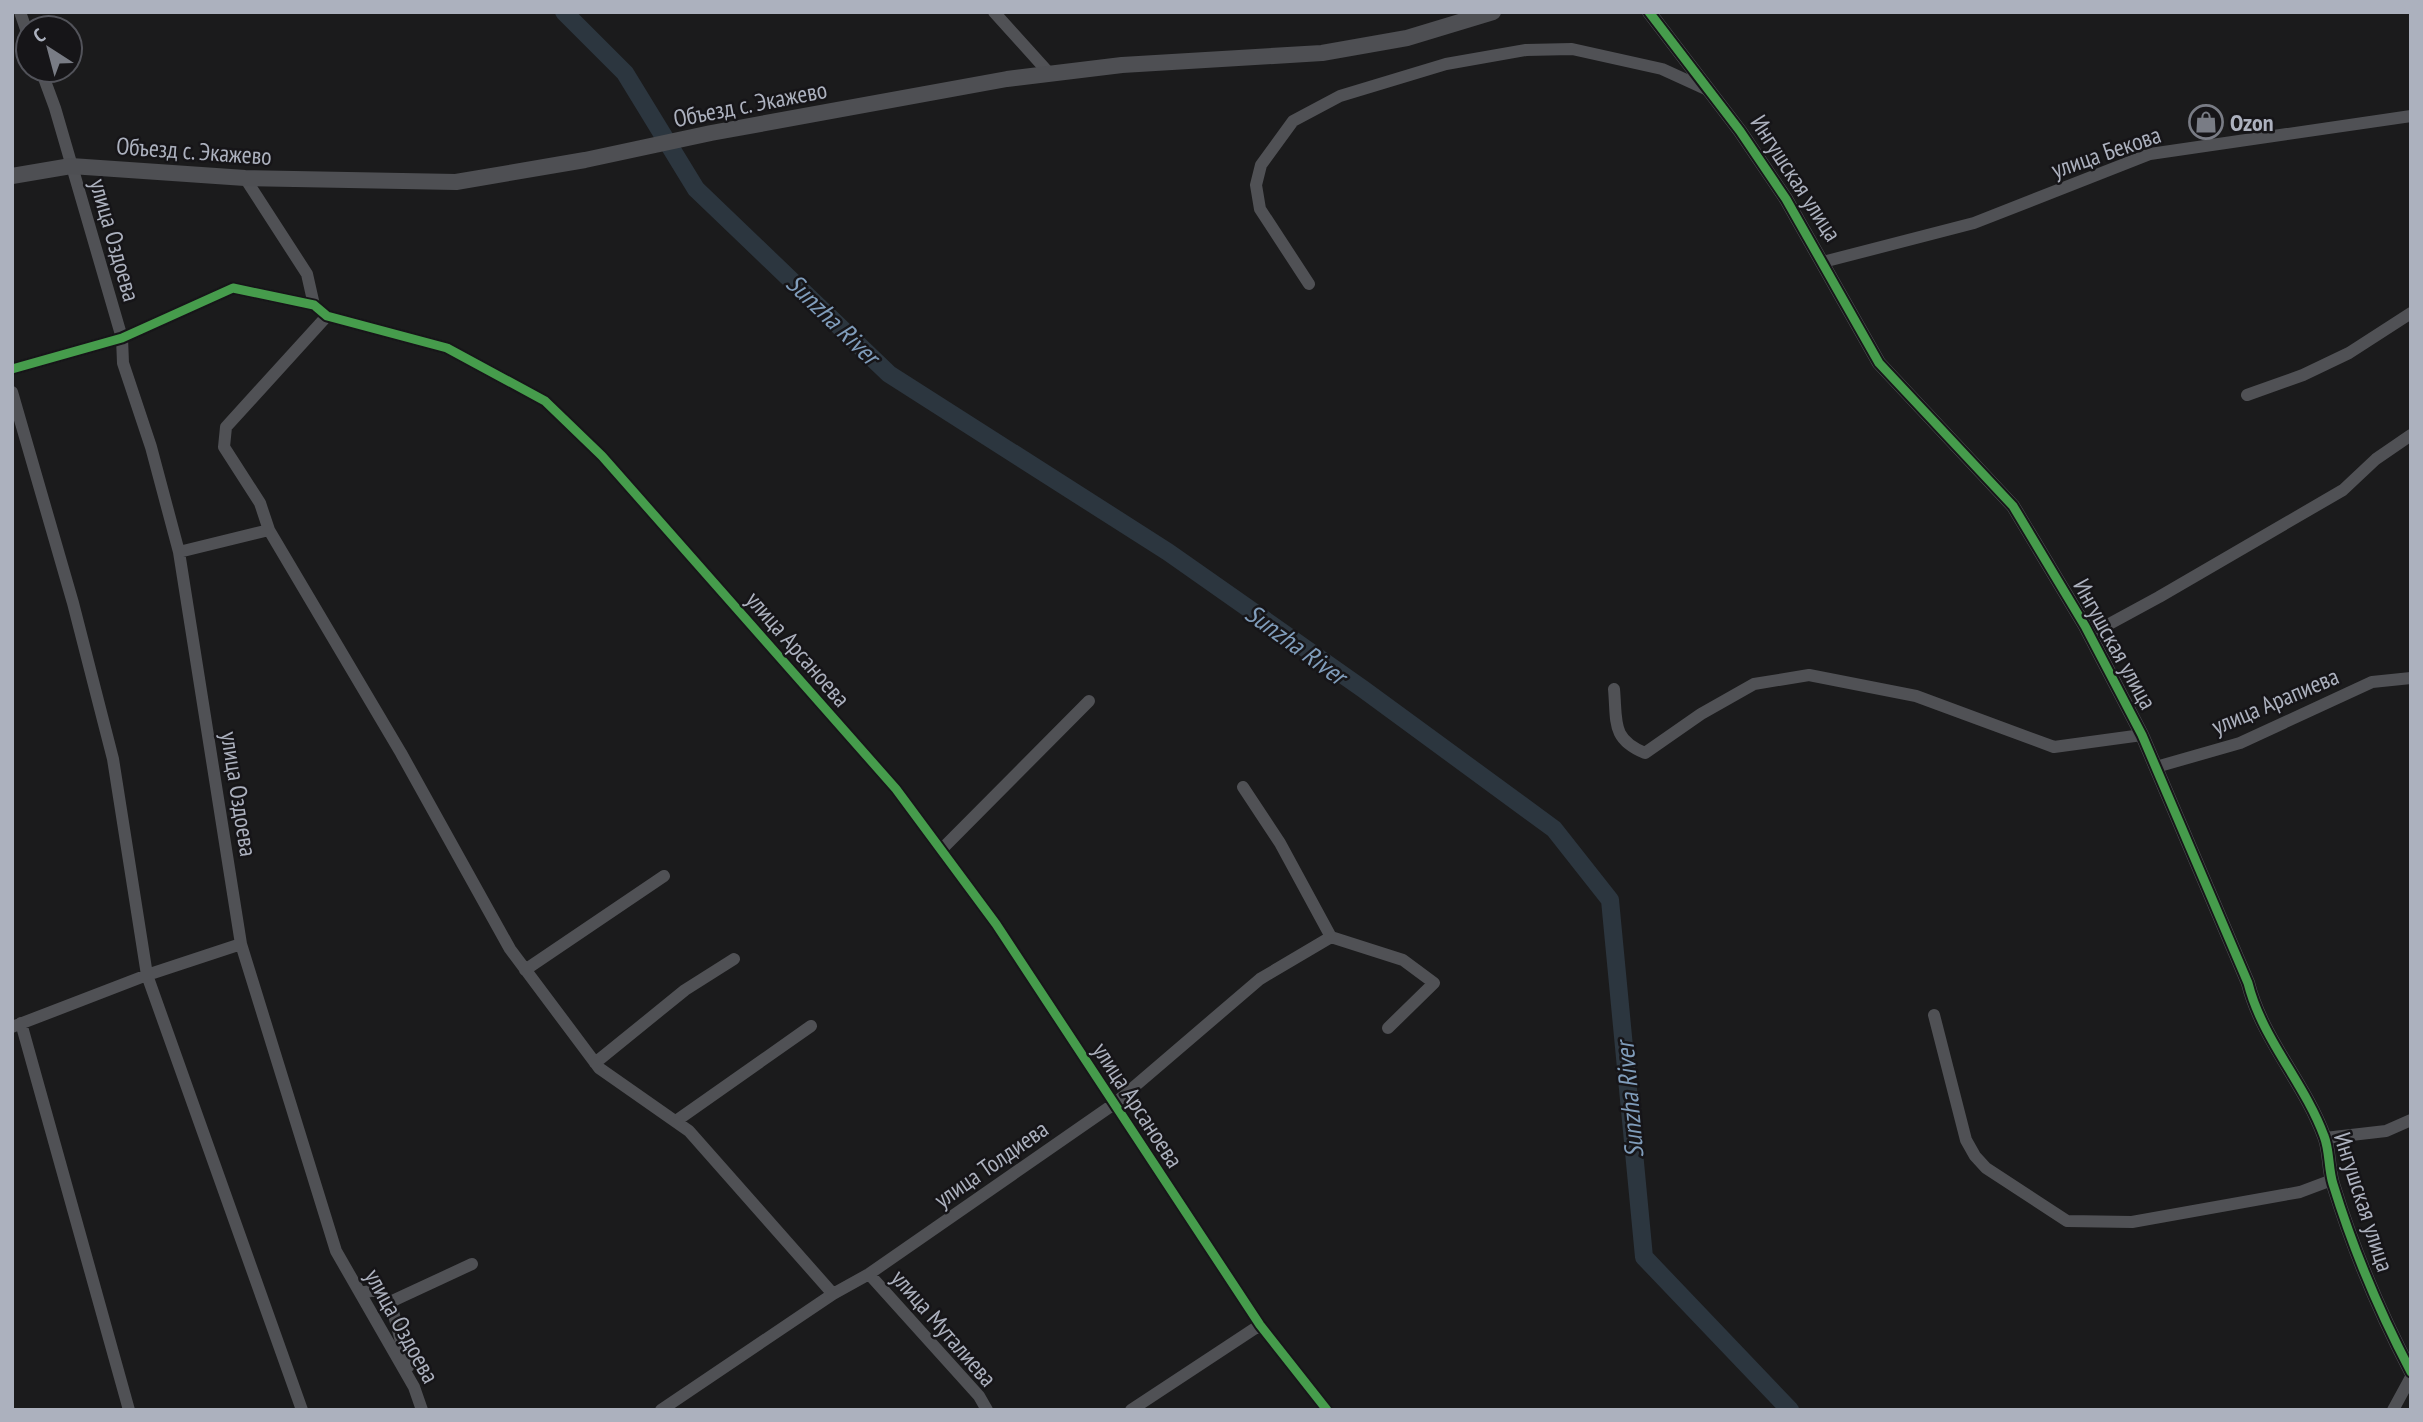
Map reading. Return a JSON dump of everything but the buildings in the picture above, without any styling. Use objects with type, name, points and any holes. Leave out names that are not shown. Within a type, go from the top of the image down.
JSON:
[{"type":"main road","name":"Объезд с. Экажево","points":[[12,176],[71,166],[245,178],[456,182],[1049,73],[1122,65],[1322,54],[1407,38],[1493,12]]},
{"type":"street","points":[[994,12],[1049,73]]},
{"type":"street","name":"Ингушская улица","points":[[1649,12],[1740,131],[1786,199],[1879,363],[2013,506],[2089,635],[2142,735],[2248,982],[2263,1025],[2299,1085],[2325,1138],[2332,1180],[2362,1267],[2411,1374]]},
{"type":"street","points":[[1309,284],[1260,208],[1256,185],[1261,165],[1293,121],[1340,96],[1446,64],[1527,50],[1572,49],[1662,69],[1708,90]]},
{"type":"street","name":"улица Оздоева","points":[[46,84],[122,338],[123,363],[151,447],[179,552],[241,944],[336,1251],[414,1387],[422,1410]]},
{"type":"street","name":"улица Бекова","points":[[1823,262],[1974,223],[2150,154],[2411,116]]},
{"type":"street","points":[[245,178],[307,274],[314,305]]},
{"type":"street","name":"улица Арсаноева","points":[[12,369],[122,338],[233,288],[314,305],[327,316],[447,348],[545,401],[611,466],[896,789],[996,924],[1260,1325],[1327,1410]]},
{"type":"street","points":[[2247,395],[2304,375],[2349,353],[2411,313]]},
{"type":"street","points":[[327,316],[226,427],[224,447],[260,503],[269,530],[394,741],[510,949],[598,1068],[689,1131],[833,1294]]},
{"type":"street","points":[[12,392],[73,603],[113,759],[147,975],[302,1410]]},
{"type":"street","points":[[2089,635],[2343,490],[2376,459],[2411,435]]},
{"type":"street","points":[[179,552],[269,530]]},
{"type":"street","points":[[1614,689],[1618,734],[1629,746],[1645,753],[1701,714],[1754,684],[1809,675],[1916,695],[2054,747],[2142,735]]},
{"type":"street","name":"улица Арапиева","points":[[2156,767],[2240,743],[2372,682],[2411,678]]},
{"type":"street","points":[[941,850],[1090,701]]},
{"type":"street","points":[[1243,787],[1280,843],[1331,937],[1403,960],[1434,983],[1388,1028]]},
{"type":"street","points":[[526,970],[664,876]]},
{"type":"street","name":"улица Толдиева","points":[[661,1410],[833,1294],[869,1275],[1114,1104],[1260,979],[1331,937]]},
{"type":"street","points":[[130,1410],[17,1025],[147,975],[241,944]]},
{"type":"street","points":[[595,1063],[685,990],[734,959]]},
{"type":"street","points":[[1934,1016],[1966,1140],[1975,1156],[1986,1168],[2067,1221],[2132,1222],[2300,1192],[2332,1180]]},
{"type":"street","points":[[676,1121],[811,1026]]},
{"type":"street","points":[[2325,1138],[2386,1131],[2411,1120]]},
{"type":"street","points":[[388,1303],[472,1264]]},
{"type":"street","name":"улица Муталиева","points":[[869,1275],[979,1396],[987,1410]]},
{"type":"street","points":[[360,1293],[376,1290],[392,1308],[414,1387]]},
{"type":"street","points":[[1131,1410],[1260,1325]]},
{"type":"street","points":[[2393,1410],[2411,1374]]},
{"type":"waterway","name":"Sunzha River","points":[[564,12],[625,73],[696,189],[889,374],[1168,552],[1363,689],[1554,829],[1610,900],[1644,1257],[1790,1410]]},
{"type":"cycle path","points":[[1649,12],[1740,131],[1786,199],[1879,363],[2013,506],[2085,626],[2142,735],[2263,1023],[2316,1116],[2326,1142],[2331,1178],[2349,1232],[2388,1326],[2411,1372]]},
{"type":"cycle path","points":[[12,369],[122,338],[233,288],[314,305],[327,316],[447,348],[545,401],[602,456],[896,789],[996,924],[1260,1325],[1327,1410]]},
{"type":"place","name":"Ozon","points":[[2206,122]]}]
